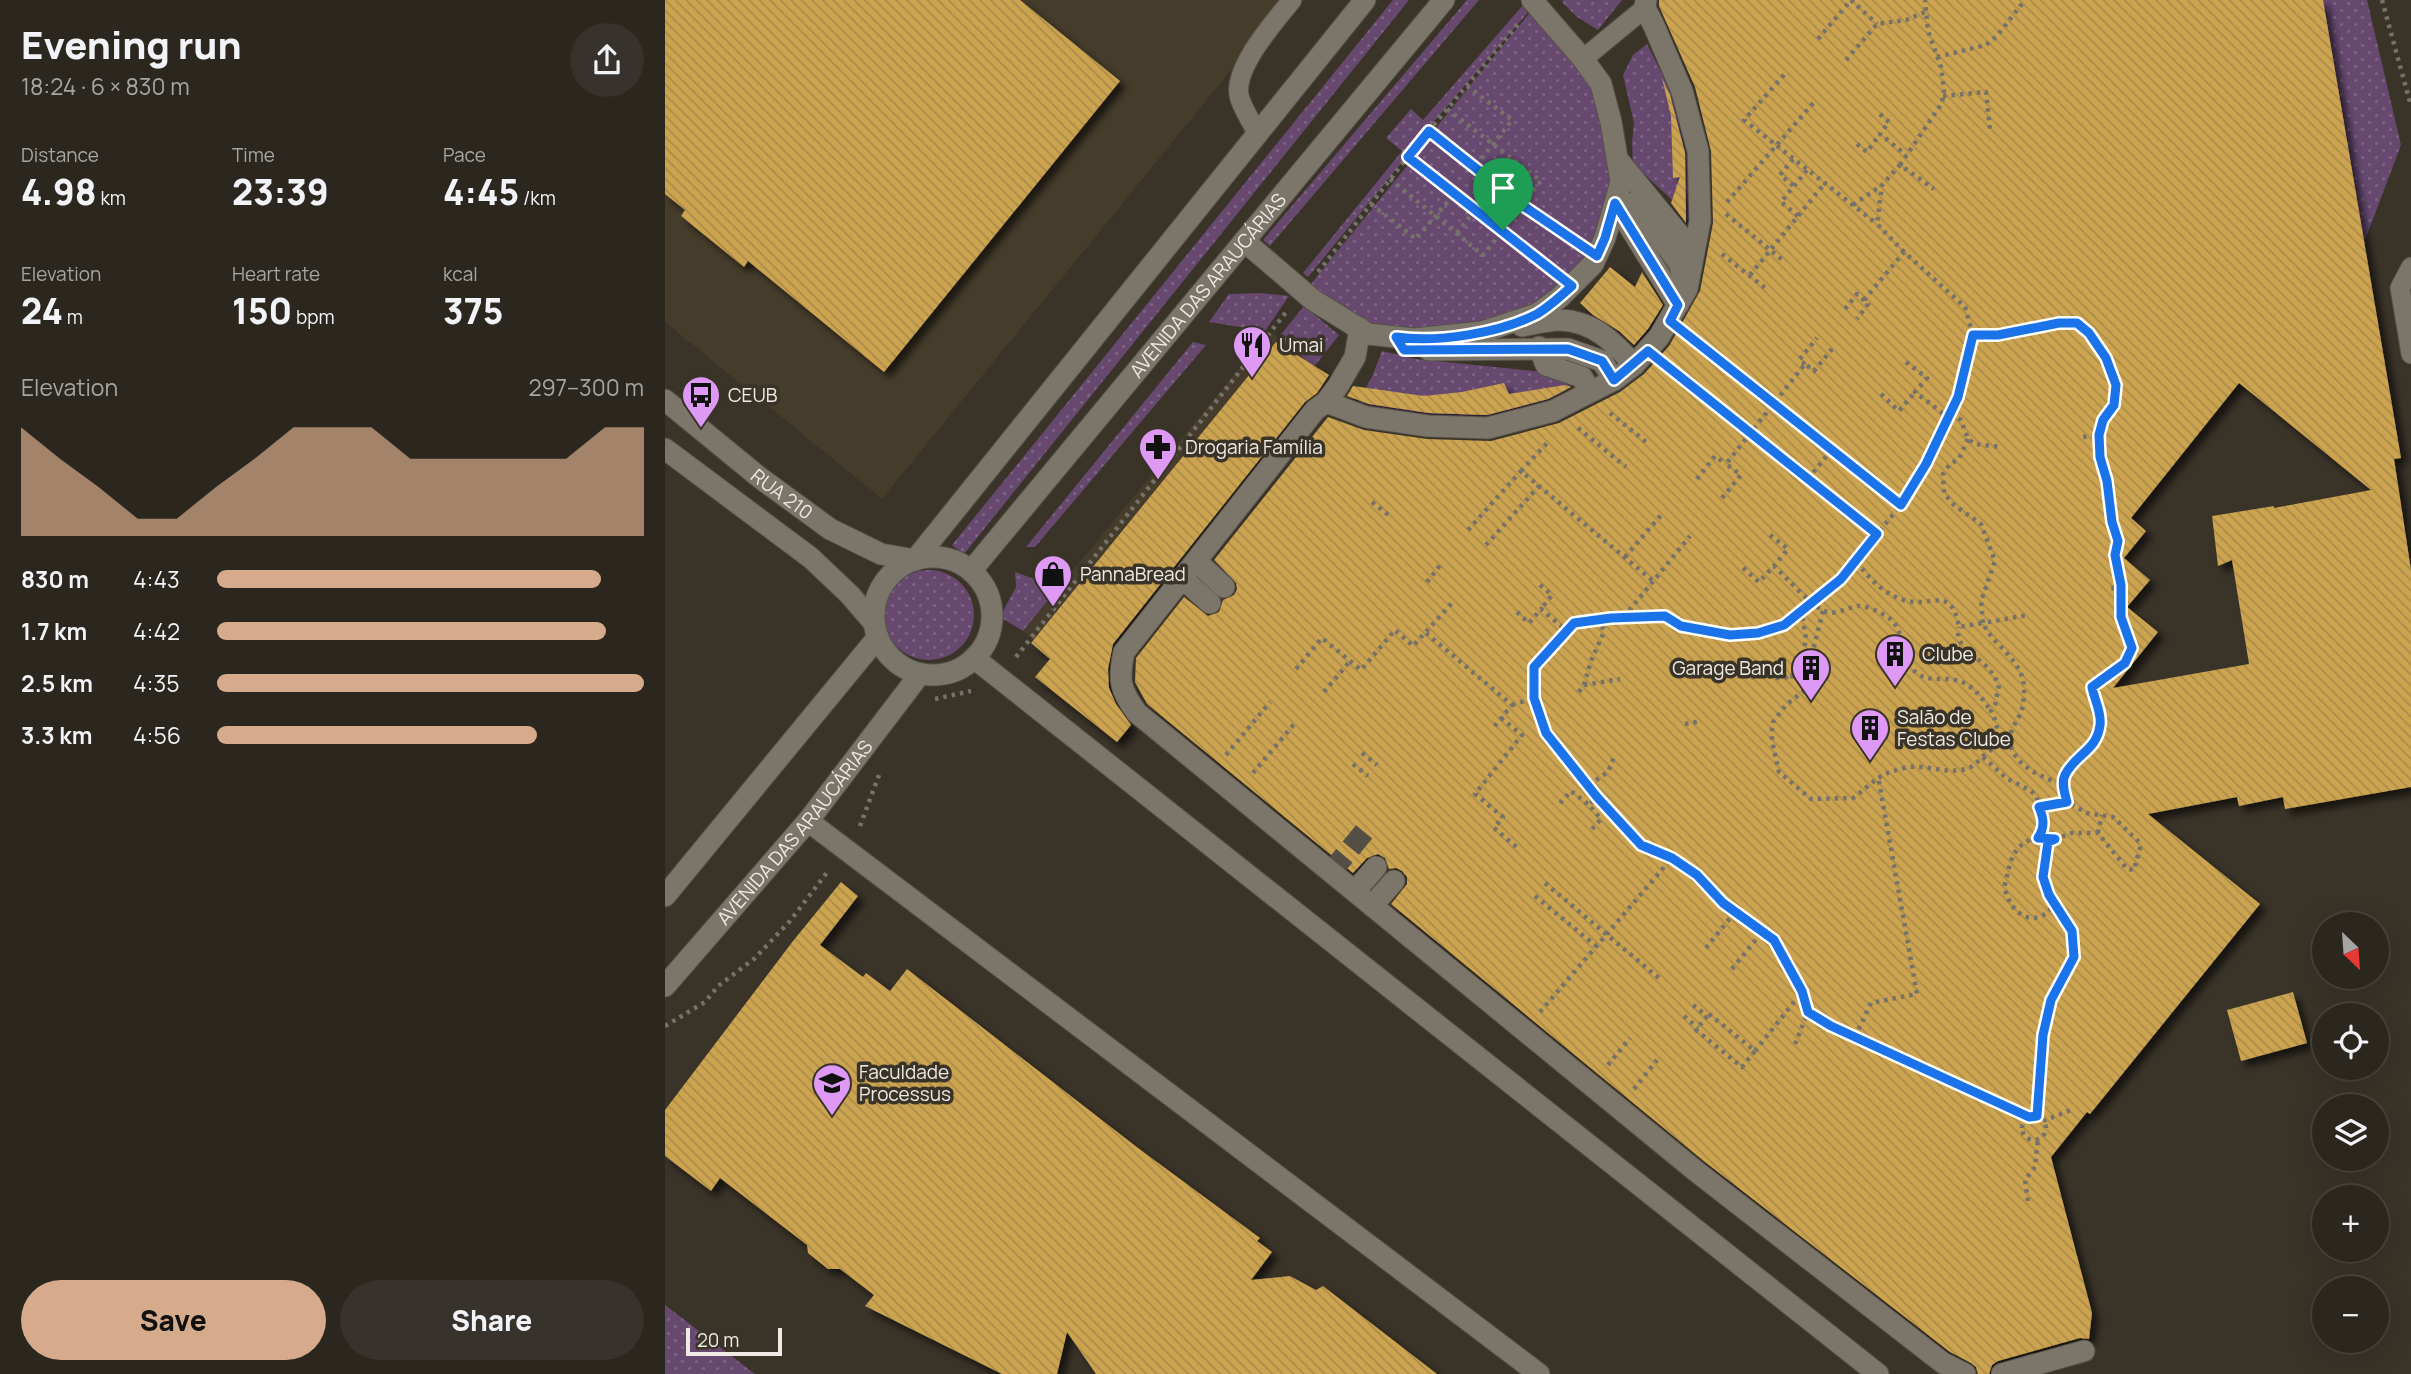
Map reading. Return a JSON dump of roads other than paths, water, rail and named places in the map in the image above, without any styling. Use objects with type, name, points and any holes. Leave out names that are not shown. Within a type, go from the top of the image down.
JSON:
[{"type":"street","points":[[915,560],[1366,0]]},
{"type":"street","name":"AVENIDA DAS ARAUCÁRIAS","points":[[971,571],[1444,0]]},
{"type":"street","points":[[1534,2],[1601,84],[1611,122],[1621,182],[1679,263],[1678,305]]},
{"type":"street","points":[[1326,402],[1366,417],[1428,426],[1488,428],[1553,411],[1614,380],[1641,358],[1678,305],[1692,262],[1700,221],[1698,151],[1682,91],[1645,4]]},
{"type":"street","points":[[1616,157],[1686,243],[1692,262]]},
{"type":"street","points":[[1482,332],[1537,314],[1572,286],[1593,264],[1605,238],[1621,182]]},
{"type":"street","points":[[1615,203],[1678,305]]},
{"type":"street","points":[[1244,241],[1303,292],[1368,334],[1414,339],[1561,320],[1605,334],[1641,358]]},
{"type":"street","points":[[1360,328],[1355,357],[1338,386],[1326,402],[1315,410],[1124,652],[1119,674],[1124,695],[1137,713],[1696,1172],[1943,1363],[1965,1374]]},
{"type":"street","points":[[1396,337],[1404,350],[1539,347],[1568,349],[1602,361],[1614,380]]},
{"type":"street","points":[[1539,347],[1546,365],[1582,377],[1590,391]]},
{"type":"street","name":"RUA 210","points":[[665,400],[759,477],[829,529],[881,554],[915,560]]},
{"type":"street","name":"RUA 210","points":[[665,449],[811,558],[850,595],[876,630]]},
{"type":"street","points":[[935,557],[954,561],[971,571],[984,586],[991,604],[992,623],[986,642],[974,658],[959,670],[940,675],[920,674],[894,661],[876,630],[875,603],[884,584],[898,569],[915,560],[935,557]]},
{"type":"street","points":[[1189,570],[1217,595]]},
{"type":"street","points":[[665,896],[876,630]]},
{"type":"street","points":[[974,658],[1878,1374]]},
{"type":"street","name":"AVENIDA DAS ARAUCÁRIAS","points":[[665,986],[808,821],[920,674]]},
{"type":"street","points":[[808,821],[1539,1374]]},
{"type":"street","points":[[1355,891],[1376,867]]},
{"type":"street","points":[[1373,906],[1394,881]]},
{"type":"street","points":[[2001,1374],[2084,1351]]},
{"type":"lane","points":[[1258,134],[1238,97],[1242,70],[1292,0]]},
{"type":"lane","points":[[1583,59],[1645,4]]},
{"type":"lane","points":[[2411,267],[2400,288],[2411,354]]},
{"type":"tunnel","points":[[1331,872],[1369,826]]},
{"type":"place","name":"Umai","points":[[1252,379]]},
{"type":"place","name":"CEUB","points":[[701,429]]},
{"type":"place","name":"Drogaria Família","points":[[1158,481]]},
{"type":"place","name":"PannaBread","points":[[1053,608]]},
{"type":"place","name":"Clube","points":[[1895,688]]},
{"type":"place","name":"Garage Band","points":[[1811,702]]},
{"type":"place","name":"Salão de Festas Clube","points":[[1870,762]]},
{"type":"place","name":"Faculdade Processus","points":[[832,1117]]}]
